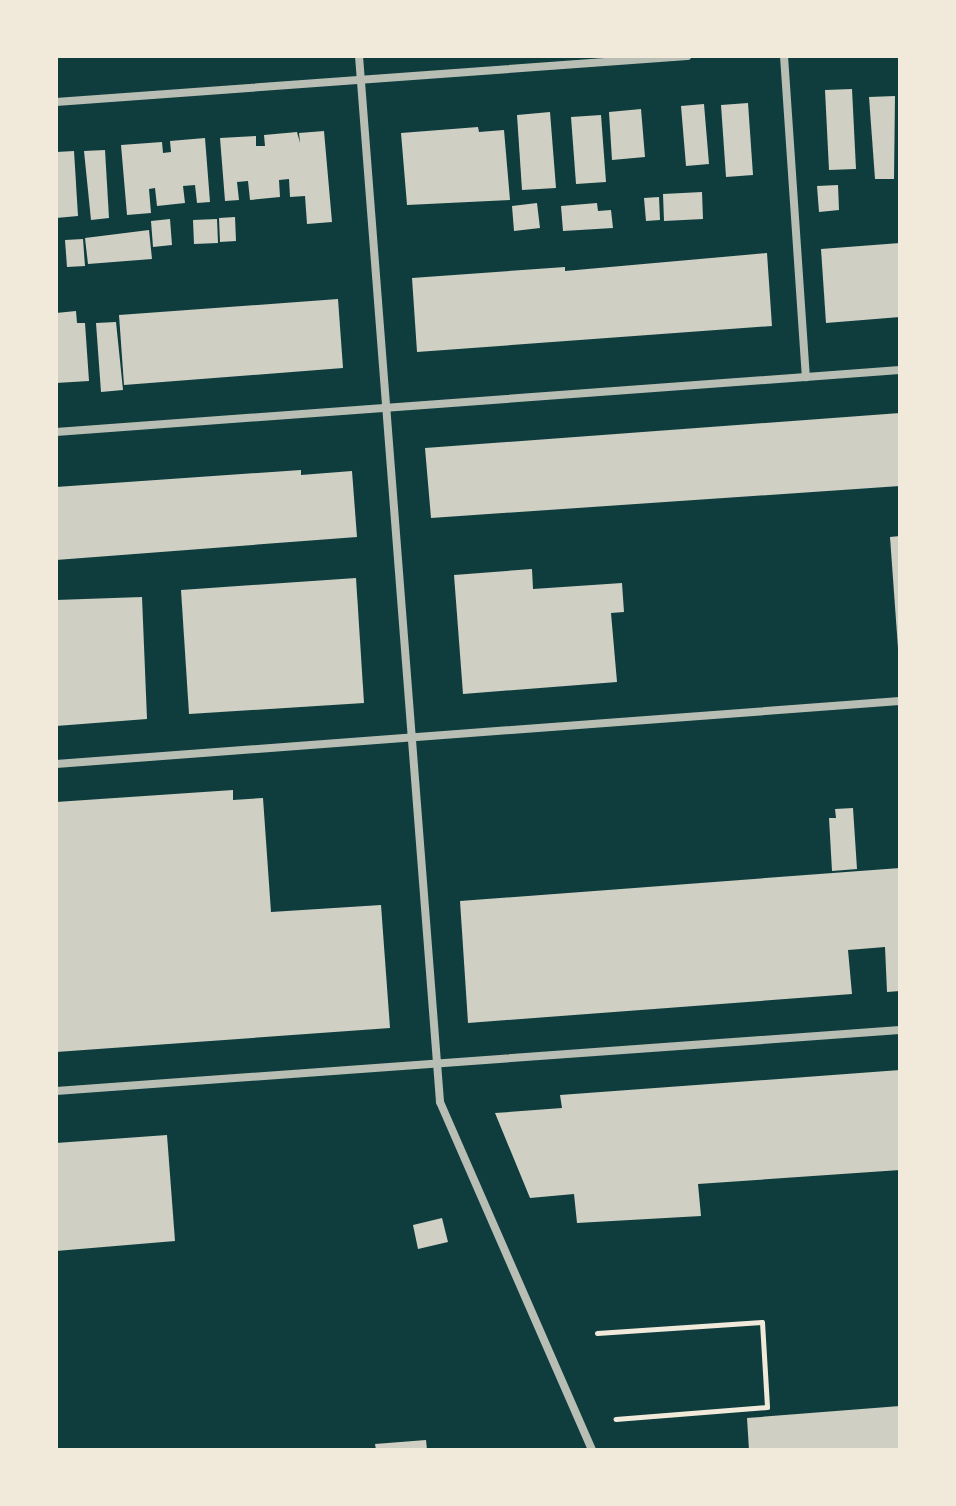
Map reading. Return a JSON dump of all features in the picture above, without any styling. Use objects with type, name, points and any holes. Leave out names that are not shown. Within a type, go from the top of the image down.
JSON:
[{"type":"street","points":[[359,56],[383,408],[440,1102],[592,1450]]},
{"type":"street","points":[[56,102],[687,56]]},
{"type":"street","points":[[784,56],[806,377]]},
{"type":"street","points":[[56,432],[900,370]]},
{"type":"street","points":[[56,764],[900,701]]},
{"type":"street","points":[[56,1091],[900,1030]]},
{"type":"path","points":[[597,1333],[762,1322],[767,1407],[615,1419]]},
{"type":"building","points":[[852,89],[856,169],[829,170],[825,90]]},
{"type":"building","points":[[895,96],[894,179],[875,179],[869,97]]},
{"type":"building","points":[[748,103],[753,175],[726,177],[721,105]]},
{"type":"building","points":[[704,104],[709,164],[686,166],[681,106]]},
{"type":"building","points":[[641,109],[645,157],[612,160],[609,112]]},
{"type":"building","points":[[550,112],[556,188],[522,190],[517,115]]},
{"type":"building","points":[[601,115],[606,182],[576,184],[571,117]]},
{"type":"building","points":[[478,127],[479,132],[504,130],[510,200],[407,205],[401,133]]},
{"type":"building","points":[[324,131],[332,222],[307,224],[305,196],[290,197],[289,179],[279,180],[280,197],[250,200],[248,181],[237,182],[239,200],[225,201],[220,138],[256,136],[256,146],[265,146],[264,135],[297,132],[300,143],[299,133]]},
{"type":"building","points":[[205,138],[210,202],[197,203],[195,185],[183,186],[185,203],[157,206],[155,188],[149,189],[151,213],[127,215],[121,145],[162,142],[163,153],[171,152],[170,141]]},
{"type":"building","points":[[105,150],[109,218],[91,220],[84,151]]},
{"type":"building","points":[[74,151],[78,216],[56,218],[56,152]]},
{"type":"building","points":[[838,185],[839,210],[819,212],[817,186]]},
{"type":"building","points":[[702,192],[703,219],[664,221],[663,194]]},
{"type":"building","points":[[659,197],[660,220],[646,221],[644,198]]},
{"type":"building","points":[[537,203],[540,228],[514,231],[512,206]]},
{"type":"building","points":[[597,203],[598,211],[611,210],[613,228],[563,231],[561,206]]},
{"type":"building","points":[[235,217],[236,241],[220,242],[219,218]]},
{"type":"building","points":[[170,219],[172,245],[153,247],[151,221]]},
{"type":"building","points":[[217,219],[218,243],[194,244],[193,220]]},
{"type":"building","points":[[149,230],[152,259],[88,264],[85,238]]},
{"type":"building","points":[[83,239],[85,266],[67,267],[65,240]]},
{"type":"building","points":[[900,243],[900,317],[826,323],[821,249]]},
{"type":"building","points":[[767,253],[772,326],[417,352],[412,278],[565,267],[565,271]]},
{"type":"building","points":[[338,299],[343,368],[124,385],[119,315]]},
{"type":"building","points":[[76,311],[77,323],[85,323],[89,381],[56,383],[56,313]]},
{"type":"building","points":[[116,322],[123,390],[101,392],[96,323]]},
{"type":"building","points":[[900,413],[900,486],[431,518],[425,448]]},
{"type":"building","points":[[301,470],[301,475],[352,471],[357,537],[56,560],[56,487]]},
{"type":"building","points":[[900,536],[900,648],[898,648],[890,537]]},
{"type":"building","points":[[532,569],[533,589],[622,583],[624,612],[611,613],[617,682],[463,694],[454,575]]},
{"type":"building","points":[[356,578],[364,703],[189,714],[181,590]]},
{"type":"building","points":[[142,597],[147,719],[56,726],[56,600]]},
{"type":"building","points":[[233,790],[233,800],[263,798],[271,912],[381,905],[390,1028],[56,1052],[56,802]]},
{"type":"building","points":[[853,808],[857,869],[832,871],[829,818],[836,818],[835,809]]},
{"type":"building","points":[[900,868],[900,991],[887,992],[885,947],[848,950],[852,994],[468,1023],[460,901]]},
{"type":"building","points":[[900,1070],[900,1170],[698,1184],[701,1216],[577,1223],[574,1194],[530,1198],[495,1113],[562,1108],[560,1095]]},
{"type":"building","points":[[167,1135],[175,1241],[56,1251],[56,1143]]},
{"type":"building","points":[[442,1218],[448,1242],[418,1249],[413,1225]]},
{"type":"building","points":[[900,1406],[900,1450],[749,1450],[747,1418]]},
{"type":"building","points":[[426,1440],[427,1450],[376,1450],[375,1444]]}]
